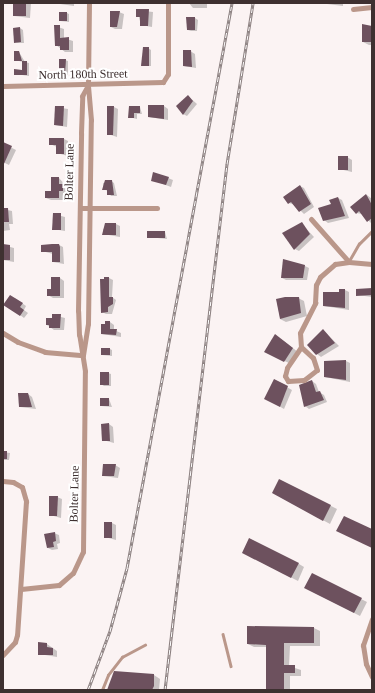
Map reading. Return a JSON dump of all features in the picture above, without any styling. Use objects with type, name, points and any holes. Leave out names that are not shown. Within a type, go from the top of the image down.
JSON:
[{"type":"street","name":"Bolter Lane","points":[[83,355],[88,324],[90,208],[91,108],[88,85],[88,3]]},
{"type":"street","name":"North 180th Street","points":[[3,86],[163,82],[168,74],[168,3]]},
{"type":"street","points":[[353,6],[372,7]]},
{"type":"street","name":"Bolter Lane","points":[[21,589],[59,585],[73,573],[82,558],[86,447],[83,355],[79,335],[80,208],[82,96],[88,85]]},
{"type":"street","points":[[80,208],[157,208]]},
{"type":"street","points":[[311,219],[349,262]]},
{"type":"street","points":[[301,347],[313,358],[317,370],[304,380],[288,381],[285,376],[287,368],[301,347],[300,333],[315,303],[316,285],[320,277],[336,264],[349,262],[372,264]]},
{"type":"street","points":[[3,332],[18,342],[45,352],[83,355]]},
{"type":"street","points":[[3,480],[18,484],[26,496],[17,635],[15,642],[3,655]]},
{"type":"street","points":[[372,619],[363,645],[366,664],[372,677]]},
{"type":"lane","points":[[349,262],[359,244],[372,231]]},
{"type":"lane","points":[[223,634],[231,666]]},
{"type":"lane","points":[[102,690],[108,675],[122,657],[145,644]]},
{"type":"building","points":[[13,3],[26,3],[26,16],[13,16]]},
{"type":"building","points":[[136,9],[149,9],[148,26],[140,26],[140,17],[136,17]]},
{"type":"building","points":[[110,11],[120,11],[117,27],[110,27]]},
{"type":"building","points":[[59,12],[67,12],[67,21],[59,21]]},
{"type":"building","points":[[186,17],[195,17],[195,30],[187,30]]},
{"type":"building","points":[[362,24],[372,26],[372,42],[362,42]]},
{"type":"building","points":[[54,25],[60,25],[60,38],[69,37],[69,50],[60,50],[60,46],[55,46]]},
{"type":"building","points":[[20,27],[21,42],[14,43],[13,28]]},
{"type":"building","points":[[143,47],[149,47],[149,66],[141,66]]},
{"type":"building","points":[[183,50],[191,50],[192,67],[183,66]]},
{"type":"building","points":[[14,51],[19,51],[22,61],[14,61]]},
{"type":"building","points":[[59,59],[66,59],[65,74],[59,74]]},
{"type":"building","points":[[22,61],[27,61],[27,75],[14,75],[14,69],[22,70]]},
{"type":"building","points":[[188,95],[193,101],[183,115],[176,106]]},
{"type":"building","points":[[148,105],[164,105],[164,119],[148,117]]},
{"type":"building","points":[[55,106],[64,106],[63,126],[54,125]]},
{"type":"building","points":[[107,106],[114,106],[113,135],[107,135]]},
{"type":"building","points":[[129,106],[140,106],[140,113],[134,113],[134,118],[128,118]]},
{"type":"building","points":[[49,138],[64,138],[64,154],[56,154],[56,145],[49,145]]},
{"type":"building","points":[[3,142],[12,146],[3,166]]},
{"type":"building","points":[[338,156],[348,156],[348,170],[338,170]]},
{"type":"building","points":[[153,172],[169,177],[166,185],[151,181]]},
{"type":"building","points":[[51,177],[59,177],[59,184],[63,184],[63,191],[59,191],[59,198],[45,198],[45,191],[51,191]]},
{"type":"building","points":[[105,180],[112,180],[114,195],[107,195],[107,190],[102,190]]},
{"type":"building","points":[[300,185],[311,204],[299,212],[291,202],[288,204],[283,197]]},
{"type":"building","points":[[366,194],[372,205],[372,218],[367,222],[359,211],[356,214],[350,207]]},
{"type":"building","points":[[338,197],[345,216],[323,221],[318,208],[331,204],[329,200]]},
{"type":"building","points":[[3,208],[8,208],[9,222],[3,222]]},
{"type":"building","points":[[53,213],[61,213],[61,230],[52,230]]},
{"type":"building","points":[[302,222],[310,234],[294,250],[282,233]]},
{"type":"building","points":[[105,223],[116,223],[116,235],[102,235]]},
{"type":"building","points":[[147,231],[165,231],[165,238],[147,238]]},
{"type":"building","points":[[3,244],[10,245],[10,260],[3,260]]},
{"type":"building","points":[[59,244],[60,262],[52,262],[52,252],[41,252],[41,245]]},
{"type":"building","points":[[283,259],[305,265],[303,278],[281,278]]},
{"type":"building","points":[[51,277],[60,277],[60,296],[47,296],[47,289],[51,289]]},
{"type":"building","points":[[104,277],[109,277],[109,297],[113,297],[113,304],[108,307],[108,312],[101,313],[100,279],[104,279]]},
{"type":"building","points":[[372,288],[372,295],[356,296],[356,289]]},
{"type":"building","points":[[339,289],[345,289],[345,308],[323,306],[323,292],[339,292]]},
{"type":"building","points":[[10,295],[23,303],[20,307],[24,310],[20,316],[3,305]]},
{"type":"building","points":[[285,297],[299,297],[301,313],[280,319],[276,299]]},
{"type":"building","points":[[52,314],[61,314],[60,328],[49,328],[49,325],[46,325],[46,318],[52,318]]},
{"type":"building","points":[[105,321],[110,321],[110,329],[117,329],[116,335],[101,334],[101,324],[105,324]]},
{"type":"building","points":[[323,329],[335,343],[316,355],[307,345]]},
{"type":"building","points":[[275,334],[293,348],[284,362],[264,352]]},
{"type":"building","points":[[101,348],[110,348],[110,355],[101,355]]},
{"type":"building","points":[[346,360],[346,380],[324,377],[324,361]]},
{"type":"building","points":[[100,372],[109,372],[109,385],[100,385]]},
{"type":"building","points":[[274,379],[288,386],[280,407],[264,399]]},
{"type":"building","points":[[312,380],[316,392],[320,391],[324,400],[304,407],[299,385]]},
{"type":"building","points":[[18,393],[28,393],[32,407],[19,407]]},
{"type":"building","points":[[100,398],[109,398],[109,406],[100,406]]},
{"type":"building","points":[[109,423],[110,441],[102,441],[101,424]]},
{"type":"building","points":[[3,451],[7,451],[7,459],[3,459]]},
{"type":"building","points":[[103,464],[116,464],[114,476],[102,476]]},
{"type":"building","points":[[279,479],[331,505],[323,521],[272,493]]},
{"type":"building","points":[[49,496],[58,496],[57,516],[49,516]]},
{"type":"building","points":[[344,516],[372,529],[372,548],[336,531]]},
{"type":"building","points":[[104,522],[112,522],[112,538],[104,538]]},
{"type":"building","points":[[55,532],[56,541],[53,542],[54,547],[47,548],[44,534]]},
{"type":"building","points":[[249,538],[299,563],[291,578],[242,553]]},
{"type":"building","points":[[312,573],[362,598],[354,613],[304,588]]},
{"type":"building","points":[[247,626],[314,627],[314,643],[284,643],[284,665],[295,665],[295,673],[284,673],[284,690],[266,690],[266,645],[247,644]]},
{"type":"building","points":[[38,642],[47,643],[47,647],[53,648],[53,655],[38,655]]},
{"type":"building","points":[[114,671],[154,674],[154,686],[152,690],[107,690]]},
{"type":"railway","points":[[88,690],[110,631],[127,568],[232,3]]},
{"type":"railway","points":[[165,690],[227,164],[253,3]]}]
